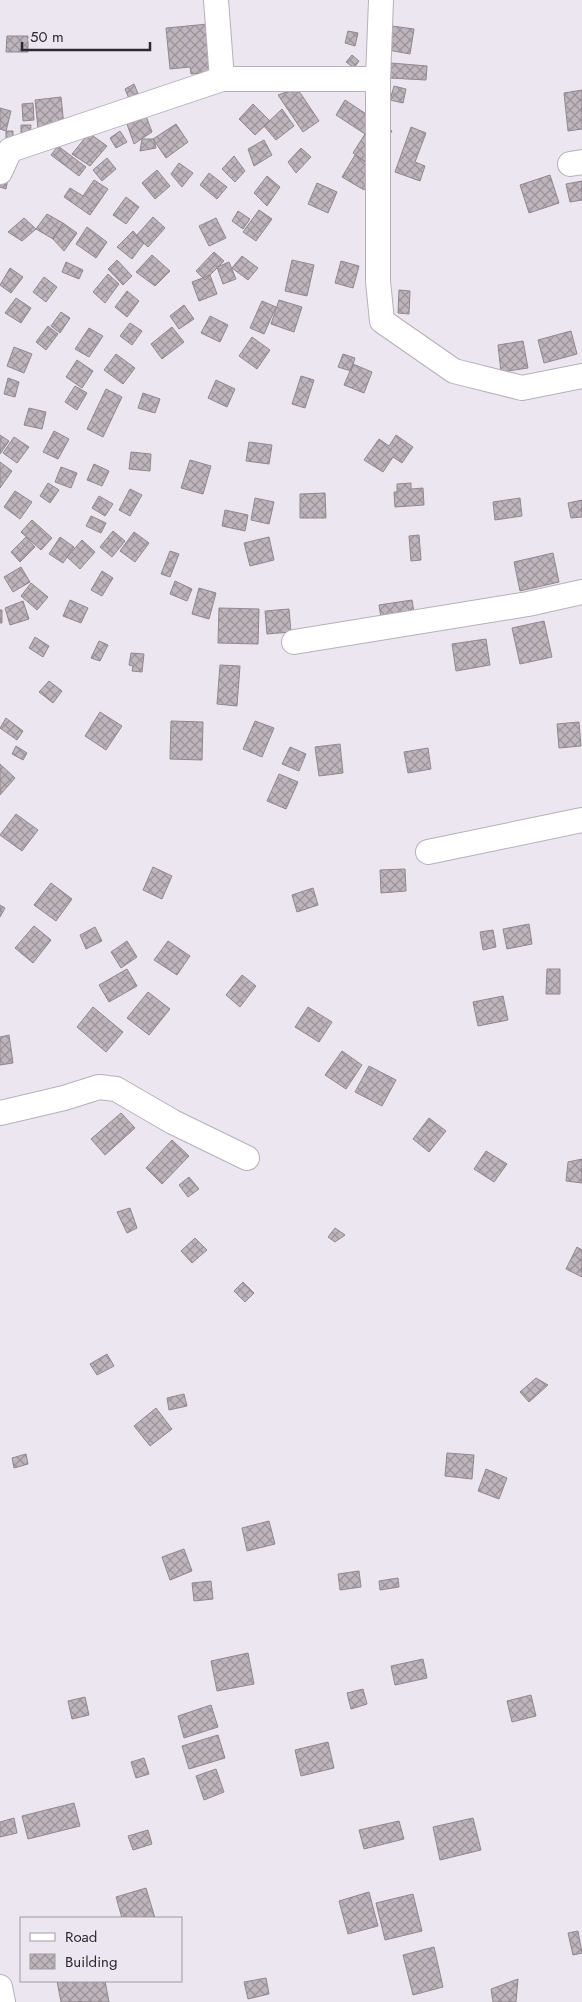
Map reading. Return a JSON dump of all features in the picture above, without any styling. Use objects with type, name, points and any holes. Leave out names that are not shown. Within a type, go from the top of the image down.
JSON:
[{"type":"street","points":[[216,0],[222,79]]},
{"type":"street","points":[[381,0],[378,78],[378,281],[382,321],[454,370],[522,388],[582,376]]},
{"type":"street","points":[[0,172],[5,149],[222,79],[378,78]]},
{"type":"street","points":[[294,642],[528,604],[582,592]]},
{"type":"street","points":[[428,852],[582,820]]},
{"type":"street","points":[[0,1113],[64,1098],[99,1087],[116,1089],[173,1122],[247,1158]]},
{"type":"street","points":[[0,1987],[3,2002]]},
{"type":"building","points":[[208,24],[212,72],[191,74],[190,67],[170,69],[166,28]]},
{"type":"building","points":[[392,26],[414,29],[410,54],[388,50]]},
{"type":"building","points":[[348,31],[358,33],[355,46],[345,43]]},
{"type":"building","points":[[7,36],[28,36],[28,52],[6,52]]},
{"type":"building","points":[[352,55],[359,61],[354,68],[346,62]]},
{"type":"building","points":[[391,63],[427,66],[426,80],[390,78]]},
{"type":"building","points":[[134,84],[139,96],[130,101],[125,89]]},
{"type":"building","points":[[394,86],[406,89],[403,103],[390,100]]},
{"type":"building","points":[[297,88],[319,121],[303,132],[278,95]]},
{"type":"building","points":[[582,90],[582,129],[568,131],[564,93]]},
{"type":"building","points":[[61,97],[64,126],[38,128],[35,100]]},
{"type":"building","points":[[345,100],[392,131],[370,165],[353,153],[365,134],[336,115]]},
{"type":"building","points":[[33,103],[34,120],[23,121],[22,104]]},
{"type":"building","points":[[253,104],[270,121],[255,135],[239,119]]},
{"type":"building","points":[[0,108],[11,111],[6,131],[0,129]]},
{"type":"building","points":[[282,109],[294,126],[276,140],[264,126]]},
{"type":"building","points":[[146,116],[152,132],[134,144],[127,124]]},
{"type":"building","points":[[176,124],[188,142],[166,158],[153,139]]},
{"type":"building","points":[[21,125],[31,125],[30,136],[21,135]]},
{"type":"building","points":[[411,127],[426,133],[415,162],[425,166],[420,181],[395,172]]},
{"type":"building","points":[[6,131],[13,131],[13,142],[6,142]]},
{"type":"building","points":[[120,131],[127,142],[116,148],[110,138]]},
{"type":"building","points":[[89,133],[107,146],[90,166],[72,154]]},
{"type":"building","points":[[142,139],[154,139],[156,148],[140,151]]},
{"type":"building","points":[[264,140],[272,155],[254,166],[248,149]]},
{"type":"building","points":[[58,146],[86,167],[79,176],[51,155]]},
{"type":"building","points":[[301,148],[311,157],[296,173],[288,162]]},
{"type":"building","points":[[355,155],[377,169],[364,190],[342,177]]},
{"type":"building","points":[[234,156],[245,171],[235,182],[222,169]]},
{"type":"building","points":[[107,158],[116,169],[102,181],[93,170]]},
{"type":"building","points":[[179,163],[193,173],[182,187],[171,174]]},
{"type":"building","points":[[0,165],[10,167],[6,189],[0,187]]},
{"type":"building","points":[[157,170],[170,186],[155,199],[142,183]]},
{"type":"building","points":[[209,173],[227,187],[217,199],[200,185]]},
{"type":"building","points":[[550,175],[559,203],[529,213],[520,185]]},
{"type":"building","points":[[267,176],[280,187],[267,206],[254,193]]},
{"type":"building","points":[[94,180],[108,189],[90,215],[64,197],[70,188],[83,196]]},
{"type":"building","points":[[582,181],[582,200],[570,202],[566,184]]},
{"type":"building","points":[[317,183],[337,192],[328,213],[308,204]]},
{"type":"building","points":[[126,197],[139,207],[126,224],[113,215]]},
{"type":"building","points":[[259,210],[272,219],[256,241],[243,232]]},
{"type":"building","points":[[238,211],[250,219],[243,229],[232,221]]},
{"type":"building","points":[[47,214],[63,223],[53,239],[36,229]]},
{"type":"building","points":[[153,217],[165,228],[148,247],[136,236]]},
{"type":"building","points":[[24,218],[36,229],[22,241],[8,232]]},
{"type":"building","points":[[216,218],[226,238],[209,246],[199,226]]},
{"type":"building","points":[[63,223],[77,233],[64,251],[53,239]]},
{"type":"building","points":[[87,227],[107,242],[96,258],[76,244]]},
{"type":"building","points":[[133,231],[144,243],[132,259],[117,247]]},
{"type":"building","points":[[214,252],[224,261],[205,280],[196,271]]},
{"type":"building","points":[[152,255],[170,271],[155,286],[136,272]]},
{"type":"building","points":[[242,256],[258,268],[248,280],[232,268]]},
{"type":"building","points":[[117,260],[132,276],[123,285],[108,269]]},
{"type":"building","points":[[292,260],[314,265],[307,296],[285,291]]},
{"type":"building","points":[[341,261],[359,266],[353,288],[335,283]]},
{"type":"building","points":[[66,262],[83,270],[79,279],[62,272]]},
{"type":"building","points":[[229,262],[236,279],[223,284],[217,267]]},
{"type":"building","points":[[10,268],[23,277],[11,293],[0,285]]},
{"type":"building","points":[[108,274],[119,284],[105,303],[93,292]]},
{"type":"building","points":[[210,275],[217,294],[199,301],[192,282]]},
{"type":"building","points":[[44,277],[57,287],[46,302],[33,292]]},
{"type":"building","points":[[399,290],[410,291],[409,314],[398,313]]},
{"type":"building","points":[[127,291],[139,301],[127,317],[115,307]]},
{"type":"building","points":[[16,298],[31,308],[21,323],[5,313]]},
{"type":"building","points":[[279,300],[302,307],[294,332],[271,324]]},
{"type":"building","points":[[262,301],[276,307],[264,334],[250,328]]},
{"type":"building","points":[[184,305],[194,319],[179,329],[170,316]]},
{"type":"building","points":[[61,312],[70,318],[60,333],[51,326]]},
{"type":"building","points":[[210,316],[228,325],[220,342],[201,333]]},
{"type":"building","points":[[130,323],[142,331],[132,345],[120,336]]},
{"type":"building","points":[[48,326],[58,334],[46,350],[36,342]]},
{"type":"building","points":[[172,327],[184,342],[162,359],[151,344]]},
{"type":"building","points":[[89,328],[103,336],[89,357],[75,349]]},
{"type":"building","points":[[571,331],[577,354],[544,363],[538,340]]},
{"type":"building","points":[[252,337],[270,350],[257,369],[239,356]]},
{"type":"building","points":[[523,341],[528,368],[501,372],[498,345]]},
{"type":"building","points":[[14,347],[32,354],[24,373],[7,366]]},
{"type":"building","points":[[116,354],[135,368],[123,384],[104,370]]},
{"type":"building","points":[[343,354],[355,358],[351,371],[338,367]]},
{"type":"building","points":[[77,360],[93,371],[82,388],[66,377]]},
{"type":"building","points":[[353,364],[372,372],[364,393],[344,385]]},
{"type":"building","points":[[301,376],[314,380],[305,408],[292,404]]},
{"type":"building","points":[[8,378],[19,382],[15,397],[4,394]]},
{"type":"building","points":[[216,380],[235,389],[227,407],[208,398]]},
{"type":"building","points":[[75,386],[87,393],[77,410],[65,402]]},
{"type":"building","points":[[106,389],[122,397],[103,437],[87,429]]},
{"type":"building","points":[[143,393],[160,399],[155,413],[138,408]]},
{"type":"building","points":[[29,408],[46,412],[42,429],[24,425]]},
{"type":"building","points":[[54,431],[69,439],[58,459],[43,452]]},
{"type":"building","points":[[0,435],[9,441],[0,454]]},
{"type":"building","points":[[396,435],[413,447],[402,463],[393,457],[383,472],[364,460],[379,439],[389,446]]},
{"type":"building","points":[[14,437],[29,447],[17,463],[3,453]]},
{"type":"building","points":[[249,442],[272,445],[269,464],[246,461]]},
{"type":"building","points":[[131,452],[151,454],[150,471],[129,469]]},
{"type":"building","points":[[190,460],[211,466],[203,494],[181,488]]},
{"type":"building","points":[[0,462],[12,471],[0,488]]},
{"type":"building","points":[[94,464],[109,471],[102,486],[87,480]]},
{"type":"building","points":[[61,467],[77,473],[71,488],[55,482]]},
{"type":"building","points":[[48,483],[59,490],[50,503],[40,496]]},
{"type":"building","points":[[411,483],[411,489],[423,488],[424,505],[395,507],[394,492],[397,492],[397,484]]},
{"type":"building","points":[[130,489],[142,495],[130,516],[119,510]]},
{"type":"building","points":[[15,491],[32,502],[20,519],[4,507]]},
{"type":"building","points":[[325,493],[326,518],[300,518],[300,494]]},
{"type":"building","points":[[99,496],[113,504],[105,516],[92,508]]},
{"type":"building","points":[[255,498],[274,502],[269,524],[251,520]]},
{"type":"building","points":[[520,498],[522,516],[495,520],[493,502]]},
{"type":"building","points":[[582,500],[582,517],[571,518],[568,503]]},
{"type":"building","points":[[225,510],[248,515],[245,531],[222,526]]},
{"type":"building","points":[[91,516],[106,523],[101,533],[86,526]]},
{"type":"building","points":[[32,520],[52,538],[41,550],[21,532]]},
{"type":"building","points":[[113,531],[125,541],[112,557],[100,547]]},
{"type":"building","points":[[134,532],[149,543],[135,562],[120,551]]},
{"type":"building","points":[[419,535],[421,560],[411,561],[409,536]]},
{"type":"building","points":[[26,537],[35,547],[20,562],[11,552]]},
{"type":"building","points":[[60,537],[74,547],[63,563],[49,554]]},
{"type":"building","points":[[269,537],[274,560],[250,566],[244,543]]},
{"type":"building","points":[[82,540],[95,552],[80,569],[67,557]]},
{"type":"building","points":[[170,551],[179,554],[170,577],[161,574]]},
{"type":"building","points":[[553,553],[559,582],[520,591],[514,562]]},
{"type":"building","points":[[21,567],[30,582],[13,592],[4,577]]},
{"type":"building","points":[[102,571],[113,578],[102,596],[91,590]]},
{"type":"building","points":[[175,581],[192,589],[187,601],[170,594]]},
{"type":"building","points":[[31,583],[48,597],[37,610],[21,596]]},
{"type":"building","points":[[199,588],[216,593],[209,619],[192,614]]},
{"type":"building","points":[[70,600],[88,608],[81,623],[63,616]]},
{"type":"building","points":[[412,600],[415,619],[382,624],[379,605]]},
{"type":"building","points":[[23,601],[29,619],[10,625],[5,608]]},
{"type":"building","points":[[219,608],[259,609],[258,644],[218,643]]},
{"type":"building","points":[[289,609],[291,632],[267,634],[265,611]]},
{"type":"building","points":[[0,610],[2,610],[2,623],[0,623]]},
{"type":"building","points":[[544,621],[552,657],[520,664],[512,628]]},
{"type":"building","points":[[35,637],[49,646],[43,657],[29,648]]},
{"type":"building","points":[[486,639],[490,665],[456,671],[452,644]]},
{"type":"building","points":[[99,641],[108,645],[100,661],[91,658]]},
{"type":"building","points":[[131,653],[144,654],[142,672],[132,671],[133,666],[129,665]]},
{"type":"building","points":[[220,665],[240,666],[237,706],[217,704]]},
{"type":"building","points":[[49,681],[62,691],[53,703],[39,692]]},
{"type":"building","points":[[100,712],[122,726],[106,750],[85,736]]},
{"type":"building","points":[[6,718],[23,731],[17,740],[0,728]]},
{"type":"building","points":[[171,721],[203,722],[202,760],[170,759]]},
{"type":"building","points":[[255,721],[274,728],[262,757],[243,749]]},
{"type":"building","points":[[579,722],[581,746],[559,748],[557,724]]},
{"type":"building","points":[[340,744],[343,773],[319,776],[315,747]]},
{"type":"building","points":[[16,746],[27,753],[23,760],[12,754]]},
{"type":"building","points":[[290,747],[306,754],[299,771],[282,764]]},
{"type":"building","points":[[428,748],[431,769],[408,773],[404,752]]},
{"type":"building","points":[[0,764],[15,778],[0,795]]},
{"type":"building","points":[[279,774],[298,782],[286,809],[267,801]]},
{"type":"building","points":[[16,814],[38,830],[22,851],[0,835]]},
{"type":"building","points":[[153,867],[172,876],[162,899],[143,890]]},
{"type":"building","points":[[405,869],[406,891],[381,893],[380,870]]},
{"type":"building","points":[[51,883],[72,899],[56,921],[34,905]]},
{"type":"building","points":[[313,888],[318,905],[297,912],[292,895]]},
{"type":"building","points":[[0,905],[5,908],[0,917]]},
{"type":"building","points":[[529,924],[532,944],[507,949],[503,929]]},
{"type":"building","points":[[34,926],[51,940],[33,963],[15,948]]},
{"type":"building","points":[[95,927],[102,941],[86,949],[80,935]]},
{"type":"building","points":[[493,930],[496,947],[483,950],[480,932]]},
{"type":"building","points":[[127,941],[137,957],[121,968],[111,952]]},
{"type":"building","points":[[168,941],[190,956],[177,975],[154,960]]},
{"type":"building","points":[[127,969],[137,986],[109,1002],[99,985]]},
{"type":"building","points":[[547,969],[560,969],[560,994],[546,994]]},
{"type":"building","points":[[242,975],[256,986],[240,1007],[226,995]]},
{"type":"building","points":[[148,992],[170,1009],[149,1035],[127,1018]]},
{"type":"building","points":[[503,996],[508,1020],[478,1026],[473,1002]]},
{"type":"building","points":[[93,1007],[123,1032],[106,1052],[77,1027]]},
{"type":"building","points":[[308,1007],[332,1022],[319,1042],[295,1027]]},
{"type":"building","points":[[9,1035],[13,1063],[0,1065],[0,1037]]},
{"type":"building","points":[[342,1051],[362,1065],[346,1089],[325,1075]]},
{"type":"building","points":[[369,1066],[396,1080],[382,1106],[355,1092]]},
{"type":"building","points":[[121,1113],[135,1128],[105,1155],[91,1139]]},
{"type":"building","points":[[429,1118],[446,1131],[429,1152],[413,1139]]},
{"type":"building","points":[[172,1140],[189,1156],[162,1184],[146,1168]]},
{"type":"building","points":[[486,1151],[507,1164],[494,1182],[474,1169]]},
{"type":"building","points":[[582,1159],[582,1183],[566,1181],[568,1162]]},
{"type":"building","points":[[189,1177],[199,1189],[188,1197],[179,1185]]},
{"type":"building","points":[[130,1208],[137,1228],[127,1233],[117,1212]]},
{"type":"building","points":[[335,1228],[345,1235],[335,1242],[328,1237]]},
{"type":"building","points":[[195,1238],[207,1250],[192,1263],[181,1251]]},
{"type":"building","points":[[577,1247],[582,1250],[582,1277],[566,1269]]},
{"type":"building","points":[[243,1282],[254,1293],[245,1302],[234,1291]]},
{"type":"building","points":[[107,1354],[114,1366],[97,1375],[90,1364]]},
{"type":"building","points":[[536,1378],[548,1385],[529,1402],[520,1392]]},
{"type":"building","points":[[184,1394],[187,1406],[169,1410],[167,1398]]},
{"type":"building","points":[[156,1408],[172,1429],[150,1446],[134,1426]]},
{"type":"building","points":[[447,1453],[474,1455],[472,1479],[445,1476]]},
{"type":"building","points":[[26,1454],[28,1464],[14,1468],[12,1458]]},
{"type":"building","points":[[486,1469],[507,1478],[499,1499],[478,1491]]},
{"type":"building","points":[[269,1521],[275,1544],[247,1551],[242,1528]]},
{"type":"building","points":[[184,1549],[192,1571],[170,1580],[162,1557]]},
{"type":"building","points":[[359,1571],[361,1587],[340,1590],[338,1574]]},
{"type":"building","points":[[398,1578],[399,1587],[380,1590],[379,1581]]},
{"type":"building","points":[[211,1581],[213,1599],[194,1601],[192,1583]]},
{"type":"building","points":[[248,1653],[254,1684],[217,1691],[211,1661]]},
{"type":"building","points":[[423,1659],[427,1678],[395,1685],[391,1666]]},
{"type":"building","points":[[363,1689],[367,1704],[351,1709],[347,1693]]},
{"type":"building","points":[[531,1695],[536,1716],[512,1722],[507,1701]]},
{"type":"building","points":[[85,1697],[89,1715],[72,1719],[68,1701]]},
{"type":"building","points":[[211,1705],[218,1727],[184,1738],[178,1716]]},
{"type":"building","points":[[218,1735],[225,1758],[189,1769],[182,1746]]},
{"type":"building","points":[[328,1742],[334,1768],[301,1776],[295,1750]]},
{"type":"building","points":[[144,1758],[149,1774],[136,1778],[131,1762]]},
{"type":"building","points":[[216,1769],[224,1792],[204,1800],[196,1776]]},
{"type":"building","points":[[74,1803],[80,1826],[28,1839],[22,1816]]},
{"type":"building","points":[[14,1818],[17,1833],[0,1837],[0,1822]]},
{"type":"building","points":[[473,1818],[481,1850],[440,1860],[433,1827]]},
{"type":"building","points":[[399,1821],[404,1839],[364,1849],[359,1830]]},
{"type":"building","points":[[148,1830],[152,1844],[133,1850],[128,1836]]},
{"type":"building","points":[[146,1888],[155,1917],[122,1917],[116,1897]]},
{"type":"building","points":[[369,1892],[378,1926],[348,1934],[339,1901]]},
{"type":"building","points":[[413,1894],[422,1931],[385,1940],[376,1903]]},
{"type":"building","points":[[578,1931],[582,1953],[573,1955],[568,1933]]},
{"type":"building","points":[[434,1947],[443,1987],[413,1995],[403,1955]]},
{"type":"building","points":[[266,1978],[269,1994],[248,1999],[244,1982]]},
{"type":"building","points":[[518,1979],[516,2002],[493,2002],[491,1989]]},
{"type":"building","points":[[57,1982],[105,1982],[109,2002],[61,2002]]}]
